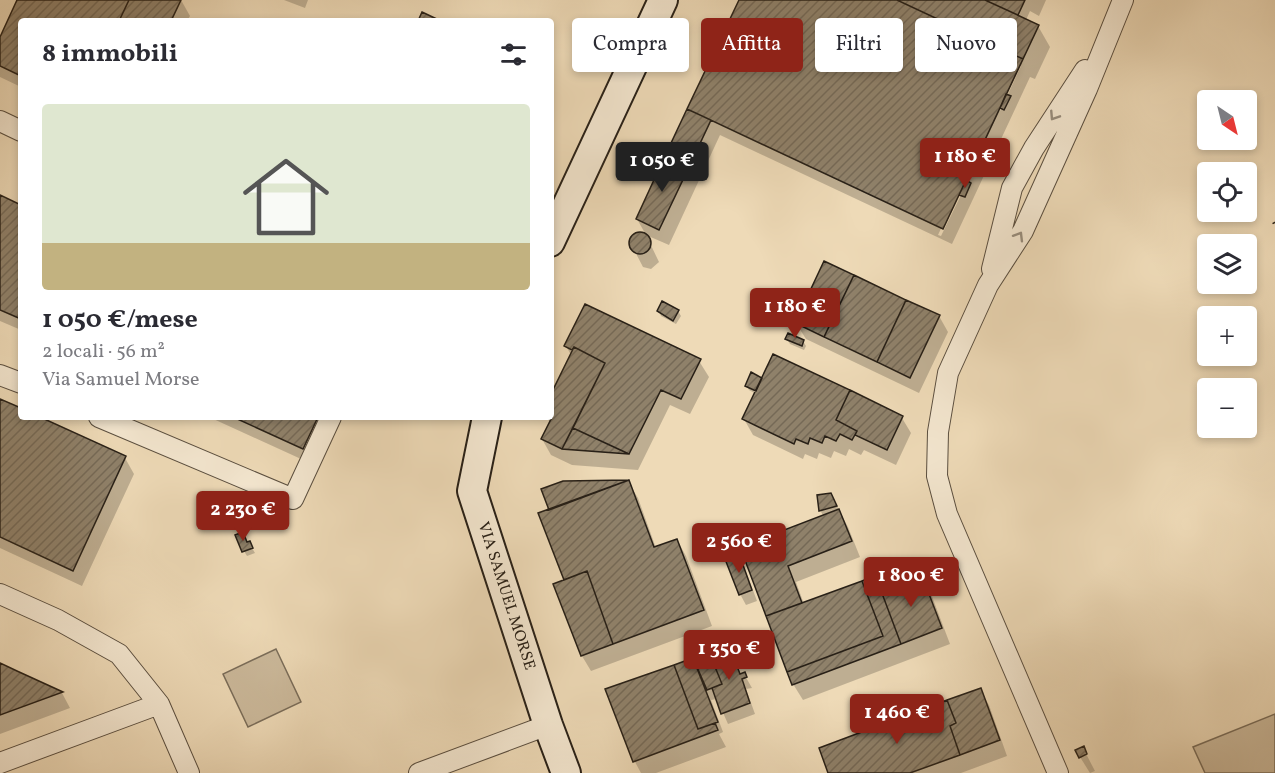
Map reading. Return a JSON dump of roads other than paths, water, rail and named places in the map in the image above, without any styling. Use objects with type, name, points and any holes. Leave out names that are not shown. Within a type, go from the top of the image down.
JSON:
[{"type":"street","points":[[554,233],[663,0]]},
{"type":"street","points":[[1058,773],[947,514],[937,476],[938,432],[948,373],[988,285],[1023,231],[1123,0]]},
{"type":"street","points":[[988,285],[1012,188],[1034,148],[1109,32]]},
{"type":"street","points":[[0,121],[18,130]]},
{"type":"street","points":[[0,375],[18,383]]},
{"type":"street","points":[[106,420],[292,500],[330,420]]},
{"type":"street","name":"VIA SAMUEL MORSE","points":[[486,420],[472,491],[548,725],[566,773]]},
{"type":"street","points":[[0,594],[58,620],[119,654],[159,704],[189,773]]},
{"type":"street","points":[[0,763],[159,704]]},
{"type":"street","points":[[419,773],[548,725]]}]
